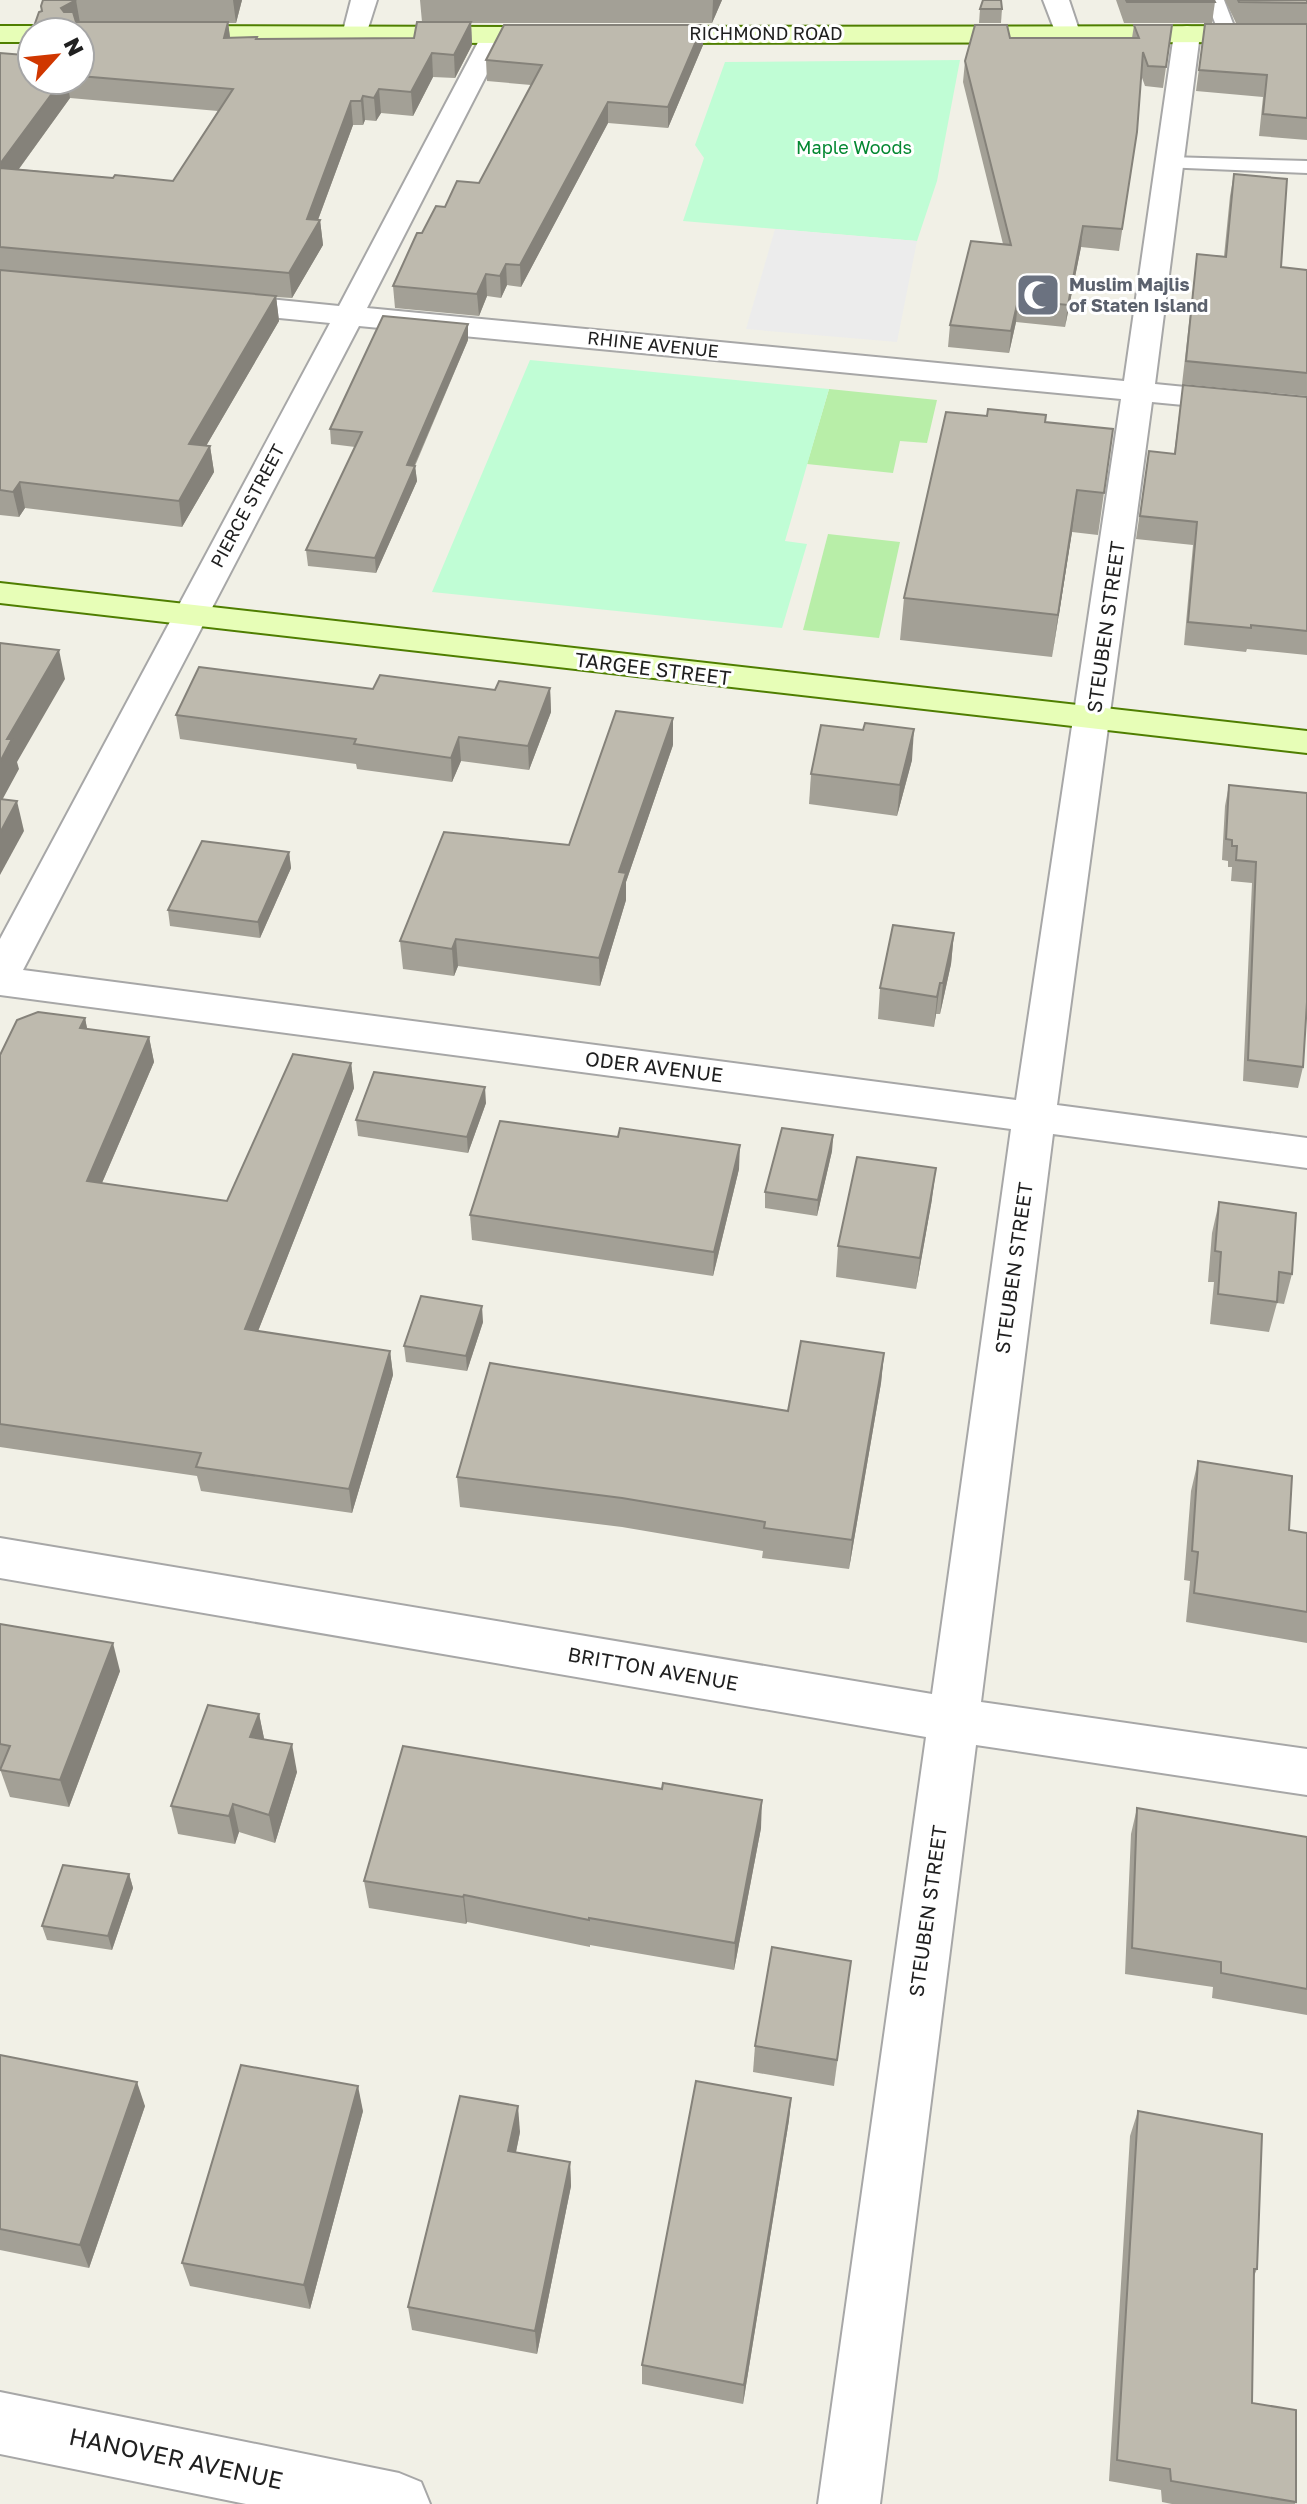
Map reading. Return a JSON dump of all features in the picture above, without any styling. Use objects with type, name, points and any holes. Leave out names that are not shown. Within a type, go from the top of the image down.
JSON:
[{"type":"main road","points":[[96,34],[589,35]]},
{"type":"main road","name":"RICHMOND ROAD","points":[[621,35],[1307,34]]},
{"type":"main road","name":"TARGEE STREET","points":[[0,593],[1307,742]]},
{"type":"street","points":[[355,35],[364,0]]},
{"type":"street","points":[[1056,0],[1067,33]]},
{"type":"street","name":"STEUBEN STREET","points":[[849,2504],[1034,1117],[1093,720],[1187,34]]},
{"type":"street","name":"PIERCE STREET","points":[[0,978],[494,35]]},
{"type":"street","name":"RHINE AVENUE","points":[[190,300],[1307,408]]},
{"type":"street","name":"ODER AVENUE","points":[[0,978],[1307,1153]]},
{"type":"street","name":"BRITTON AVENUE","points":[[0,1558],[954,1720],[1307,1772]]},
{"type":"street","name":"HANOVER AVENUE","points":[[0,2423],[399,2504]]},
{"type":"lane","points":[[1215,0],[1228,34]]},
{"type":"lane","points":[[1169,163],[1307,167]]},
{"type":"green space","name":"Maple Woods","points":[[960,60],[937,181],[917,241],[683,221],[704,158],[695,145],[725,62]]},
{"type":"green space","points":[[530,360],[829,389],[785,541],[807,544],[782,628],[432,592]]},
{"type":"green space","points":[[829,389],[937,400],[927,443],[900,441],[893,473],[807,464]]},
{"type":"green space","points":[[828,534],[900,542],[879,638],[803,630]]},
{"type":"shaded area","points":[[775,229],[917,241],[897,342],[746,329]]},
{"type":"building","points":[[43,0],[76,0],[61,8],[64,12],[73,12],[74,16],[38,16],[42,11]]},
{"type":"building","points":[[983,0],[1001,0],[1002,9],[980,9]]},
{"type":"building","points":[[1214,0],[1215,2],[1127,2]]},
{"type":"building","points":[[1307,0],[1307,3],[1239,2]]},
{"type":"building","points":[[96,22],[228,22],[224,38],[256,39],[414,38],[417,22],[471,22],[454,55],[432,53],[411,92],[379,89],[374,98],[363,96],[361,101],[351,101],[307,219],[320,220],[289,273],[0,247],[0,168],[173,181],[233,89],[96,77]]},
{"type":"building","points":[[1205,24],[1307,24],[1307,118],[1263,114],[1267,75],[1199,70]]},
{"type":"building","points":[[504,25],[703,25],[668,107],[608,102],[520,265],[506,264],[500,276],[486,274],[477,294],[393,286],[417,233],[422,233],[436,206],[445,207],[457,181],[479,183],[542,65],[486,60]]},
{"type":"building","points":[[975,25],[1007,25],[1010,38],[1139,38],[1134,25],[1172,25],[1166,67],[1148,66],[1143,52],[1137,132],[1122,229],[1083,226],[1068,305],[1018,300],[1011,331],[950,325],[971,241],[1011,245],[965,61]]},
{"type":"building","points":[[0,53],[16,54],[16,96],[50,96],[0,164]]},
{"type":"building","points":[[1234,174],[1287,179],[1281,267],[1307,270],[1307,373],[1186,361],[1197,254],[1226,257]]},
{"type":"building","points":[[0,270],[276,296],[189,444],[210,446],[179,501],[20,482],[13,492],[0,490]]},
{"type":"building","points":[[383,316],[468,324],[407,465],[415,466],[375,558],[306,550],[362,432],[330,429]]},
{"type":"building","points":[[1183,385],[1307,397],[1307,631],[1188,622],[1197,522],[1140,516],[1149,451],[1175,454]]},
{"type":"building","points":[[988,409],[1046,415],[1045,422],[1113,429],[1104,493],[1077,490],[1058,615],[904,598],[946,412],[987,416]]},
{"type":"building","points":[[0,643],[59,650],[7,739],[12,739],[0,762]]},
{"type":"building","points":[[199,667],[373,689],[380,675],[495,690],[499,681],[550,688],[528,746],[459,737],[451,758],[354,744],[356,739],[176,715]]},
{"type":"building","points":[[616,711],[673,718],[619,872],[626,873],[599,958],[456,939],[452,949],[400,941],[444,832],[569,845]]},
{"type":"building","points":[[865,723],[914,729],[900,785],[811,774],[821,725],[863,730]]},
{"type":"building","points":[[1229,785],[1307,793],[1307,1002],[1303,1067],[1248,1060],[1256,862],[1236,860],[1237,846],[1232,846],[1232,840],[1226,839]]},
{"type":"building","points":[[0,799],[17,801],[0,833]]},
{"type":"building","points":[[202,841],[289,852],[258,922],[168,910]]},
{"type":"building","points":[[893,925],[954,933],[937,997],[880,988]]},
{"type":"building","points":[[38,1012],[85,1018],[80,1028],[149,1037],[87,1181],[227,1201],[293,1054],[351,1063],[245,1329],[390,1351],[349,1489],[196,1467],[201,1453],[0,1424],[0,1055],[17,1020]]},
{"type":"building","points":[[374,1072],[485,1087],[467,1137],[356,1120]]},
{"type":"building","points":[[500,1121],[618,1137],[620,1128],[740,1145],[714,1252],[470,1215]]},
{"type":"building","points":[[782,1128],[833,1135],[818,1200],[765,1192]]},
{"type":"building","points":[[857,1157],[936,1168],[920,1258],[838,1246]]},
{"type":"building","points":[[1219,1202],[1296,1213],[1292,1274],[1279,1272],[1277,1302],[1218,1294],[1221,1252],[1215,1251]]},
{"type":"building","points":[[421,1296],[482,1306],[466,1356],[404,1346]]},
{"type":"building","points":[[801,1341],[884,1353],[852,1540],[764,1528],[765,1522],[622,1498],[457,1477],[490,1363],[788,1411]]},
{"type":"building","points":[[1198,1461],[1292,1476],[1289,1530],[1307,1533],[1307,1612],[1194,1593],[1198,1552],[1192,1551]]},
{"type":"building","points":[[0,1624],[113,1643],[60,1780],[0,1770],[10,1746],[0,1744]]},
{"type":"building","points":[[208,1705],[259,1714],[250,1737],[292,1744],[269,1815],[233,1804],[229,1816],[171,1806]]},
{"type":"building","points":[[403,1746],[662,1789],[663,1783],[762,1800],[735,1943],[589,1920],[464,1895],[364,1881]]},
{"type":"building","points":[[1137,1808],[1307,1837],[1307,1989],[1221,1973],[1221,1962],[1132,1948]]},
{"type":"building","points":[[63,1865],[129,1874],[108,1936],[42,1926]]},
{"type":"building","points":[[772,1947],[851,1961],[837,2060],[755,2046]]},
{"type":"building","points":[[0,2055],[137,2082],[80,2245],[0,2229]]},
{"type":"building","points":[[241,2065],[358,2086],[304,2285],[182,2263]]},
{"type":"building","points":[[696,2081],[791,2098],[744,2385],[642,2365]]},
{"type":"building","points":[[460,2096],[518,2106],[508,2151],[570,2162],[535,2331],[408,2307]]},
{"type":"building","points":[[1138,2111],[1262,2134],[1257,2269],[1254,2269],[1252,2403],[1296,2410],[1296,2502],[1171,2481],[1170,2469],[1117,2460]]},
{"type":"place","name":"Muslim Majlis of Staten Island","points":[[1038,295]]}]
